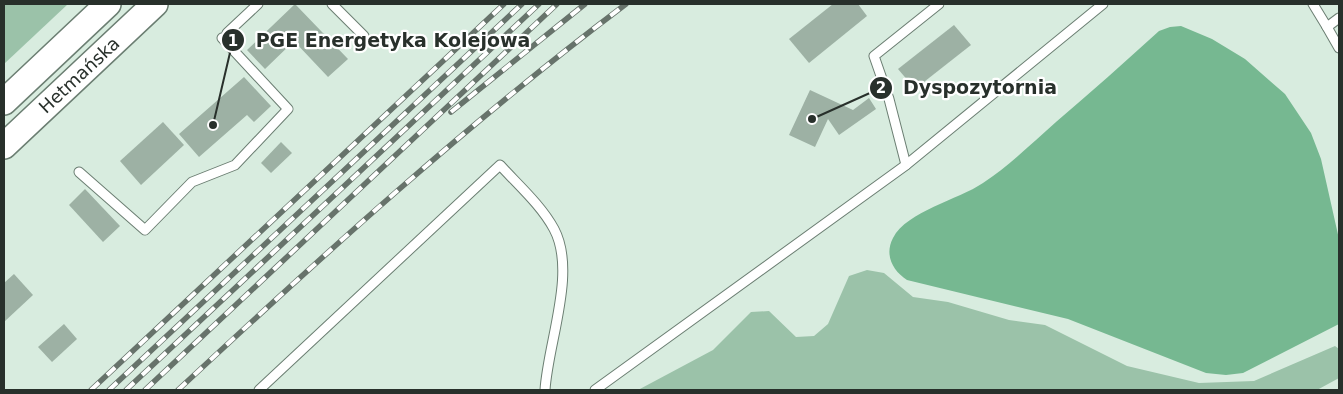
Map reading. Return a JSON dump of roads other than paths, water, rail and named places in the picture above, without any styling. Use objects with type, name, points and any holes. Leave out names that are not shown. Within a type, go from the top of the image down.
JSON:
[{"type":"main road","name":"Hetmańska","points":[[4,102],[108,4]]},
{"type":"main road","name":"Hetmańska","points":[[4,146],[155,4]]},
{"type":"lane","points":[[79,172],[144,230],[192,182],[235,165],[288,108],[224,36],[258,4]]},
{"type":"lane","points":[[332,4],[364,36]]},
{"type":"lane","points":[[906,165],[889,99],[874,56],[939,4]]},
{"type":"lane","points":[[595,390],[906,165],[1103,4]]},
{"type":"lane","points":[[1313,4],[1339,48]]},
{"type":"lane","points":[[1327,27],[1339,18]]},
{"type":"lane","points":[[259,390],[500,165],[546,216],[557,236],[562,251],[563,276],[545,390]]},
{"type":"railway","points":[[91,390],[504,4]]},
{"type":"railway","points":[[109,390],[522,4]]},
{"type":"railway","points":[[126,390],[539,4]]},
{"type":"railway","points":[[145,390],[557,4]]},
{"type":"railway","points":[[451,112],[585,4]]},
{"type":"railway","points":[[178,390],[397,191],[567,49],[626,4]]},
{"type":"place","name":"Dyspozytornia","points":[[812,119]]},
{"type":"place","name":"PGE Energetyka Kolejowa","points":[[213,125]]}]
